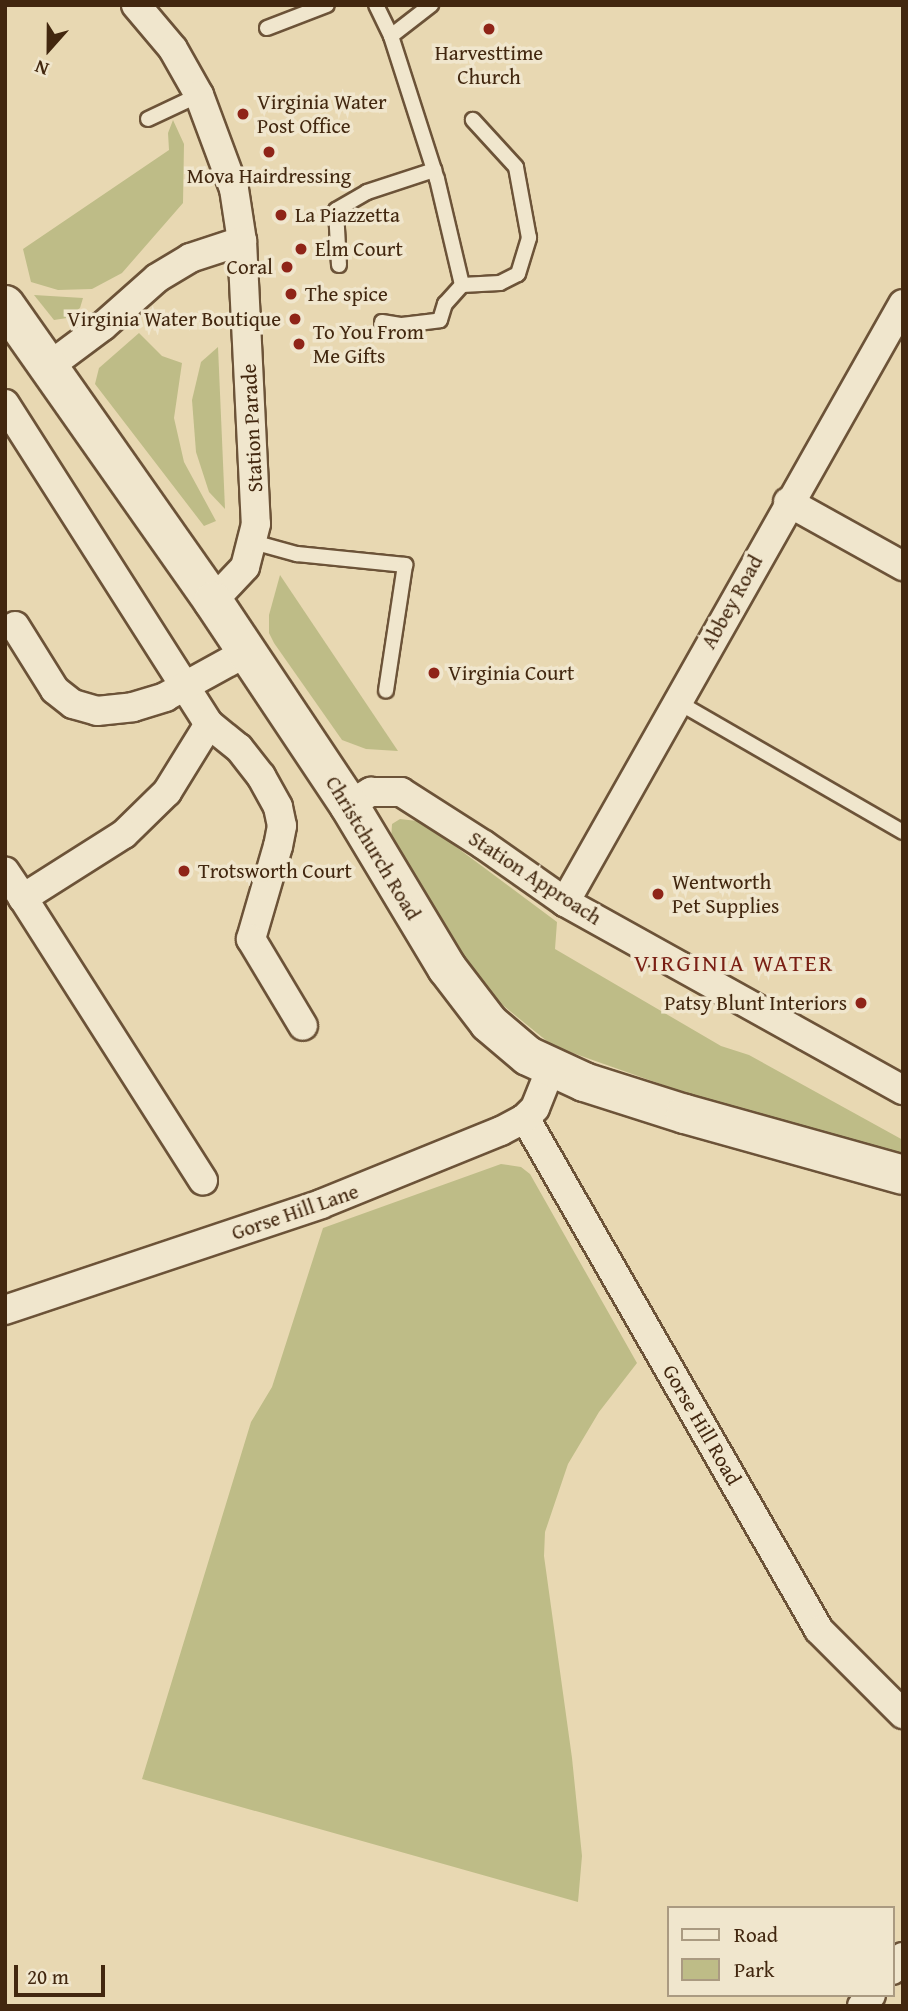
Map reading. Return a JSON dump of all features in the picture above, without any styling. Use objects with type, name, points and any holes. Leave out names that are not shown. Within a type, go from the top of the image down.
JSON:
[{"type":"main road","name":"Christchurch Road","points":[[5,305],[214,601],[245,653],[349,805],[424,932],[474,1005],[507,1039],[551,1068],[584,1082],[685,1114],[903,1175]]},
{"type":"street","name":"Station Parade","points":[[136,5],[173,49],[199,95],[233,189],[242,241],[256,469],[253,542],[244,567],[214,601]]},
{"type":"street","points":[[48,367],[103,326],[157,278],[190,258],[242,241]]},
{"type":"street","name":"Abbey Road","points":[[565,902],[788,502],[903,304]]},
{"type":"street","points":[[5,404],[79,516],[183,687],[209,724],[239,748],[261,776],[278,807],[282,826],[278,846],[251,939],[303,1026]]},
{"type":"street","points":[[788,502],[903,566]]},
{"type":"street","points":[[15,626],[55,690],[84,708],[97,711],[133,707],[165,697],[245,653]]},
{"type":"street","points":[[23,898],[124,834],[151,810],[167,792],[209,724]]},
{"type":"street","name":"Station Approach","points":[[349,805],[371,792],[401,792],[484,845],[565,902],[903,1090]]},
{"type":"street","points":[[5,871],[203,1181]]},
{"type":"street","points":[[525,1118],[540,1099],[551,1068]]},
{"type":"street","name":"Gorse Hill Lane","points":[[6,1309],[321,1204],[429,1162],[525,1118]]},
{"type":"street","name":"Gorse Hill Road","points":[[525,1118],[819,1630],[903,1714]]},
{"type":"lane","points":[[267,28],[327,5]]},
{"type":"lane","points":[[376,5],[391,36],[434,170],[462,285]]},
{"type":"lane","points":[[391,36],[430,5]]},
{"type":"lane","points":[[148,119],[199,95]]},
{"type":"lane","points":[[382,322],[402,325],[440,320],[445,304],[462,285],[500,283],[518,274],[529,238],[516,167],[472,120]]},
{"type":"lane","points":[[339,265],[336,211],[367,192],[434,170]]},
{"type":"lane","points":[[253,542],[297,554],[405,565],[386,691]]},
{"type":"lane","points":[[676,701],[903,832]]},
{"type":"green space","points":[[173,120],[184,144],[183,203],[122,273],[92,289],[58,290],[31,282],[23,249],[169,150],[168,133]]},
{"type":"green space","points":[[34,295],[83,298],[80,308],[67,318],[54,320]]},
{"type":"green space","points":[[139,333],[162,356],[182,363],[174,418],[184,462],[216,521],[204,526],[95,384],[99,368]]},
{"type":"green space","points":[[218,347],[225,509],[209,492],[196,452],[192,400],[201,362]]},
{"type":"green space","points":[[280,575],[398,751],[366,749],[342,740],[274,643],[269,633],[269,615]]},
{"type":"green space","points":[[400,819],[417,821],[432,829],[557,922],[555,949],[721,1046],[749,1055],[903,1140],[903,1158],[669,1087],[553,1046],[500,1003],[465,962],[391,840],[392,824]]},
{"type":"green space","points":[[501,1164],[521,1167],[530,1174],[637,1363],[599,1412],[568,1464],[545,1532],[544,1556],[572,1758],[582,1856],[578,1902],[142,1779],[251,1422],[272,1387],[323,1228]]},
{"type":"place","name":"Harvesttime Church","points":[[489,29]]},
{"type":"place","name":"Virginia Water Post Office","points":[[243,114]]},
{"type":"place","name":"Mova Hairdressing","points":[[269,152]]},
{"type":"place","name":"La Piazzetta","points":[[281,215]]},
{"type":"place","name":"Elm Court","points":[[301,249]]},
{"type":"place","name":"Coral","points":[[287,267]]},
{"type":"place","name":"The spice","points":[[291,294]]},
{"type":"place","name":"Virginia Water Boutique","points":[[295,319]]},
{"type":"place","name":"To You From Me Gifts","points":[[299,344]]},
{"type":"place","name":"Virginia Court","points":[[434,673]]},
{"type":"place","name":"Trotsworth Court","points":[[184,871]]},
{"type":"place","name":"Wentworth Pet Supplies","points":[[658,894]]},
{"type":"place","name":"Patsy Blunt Interiors","points":[[861,1003]]},
{"type":"district","name":"VIRGINIA WATER","points":[[734,963]]}]
